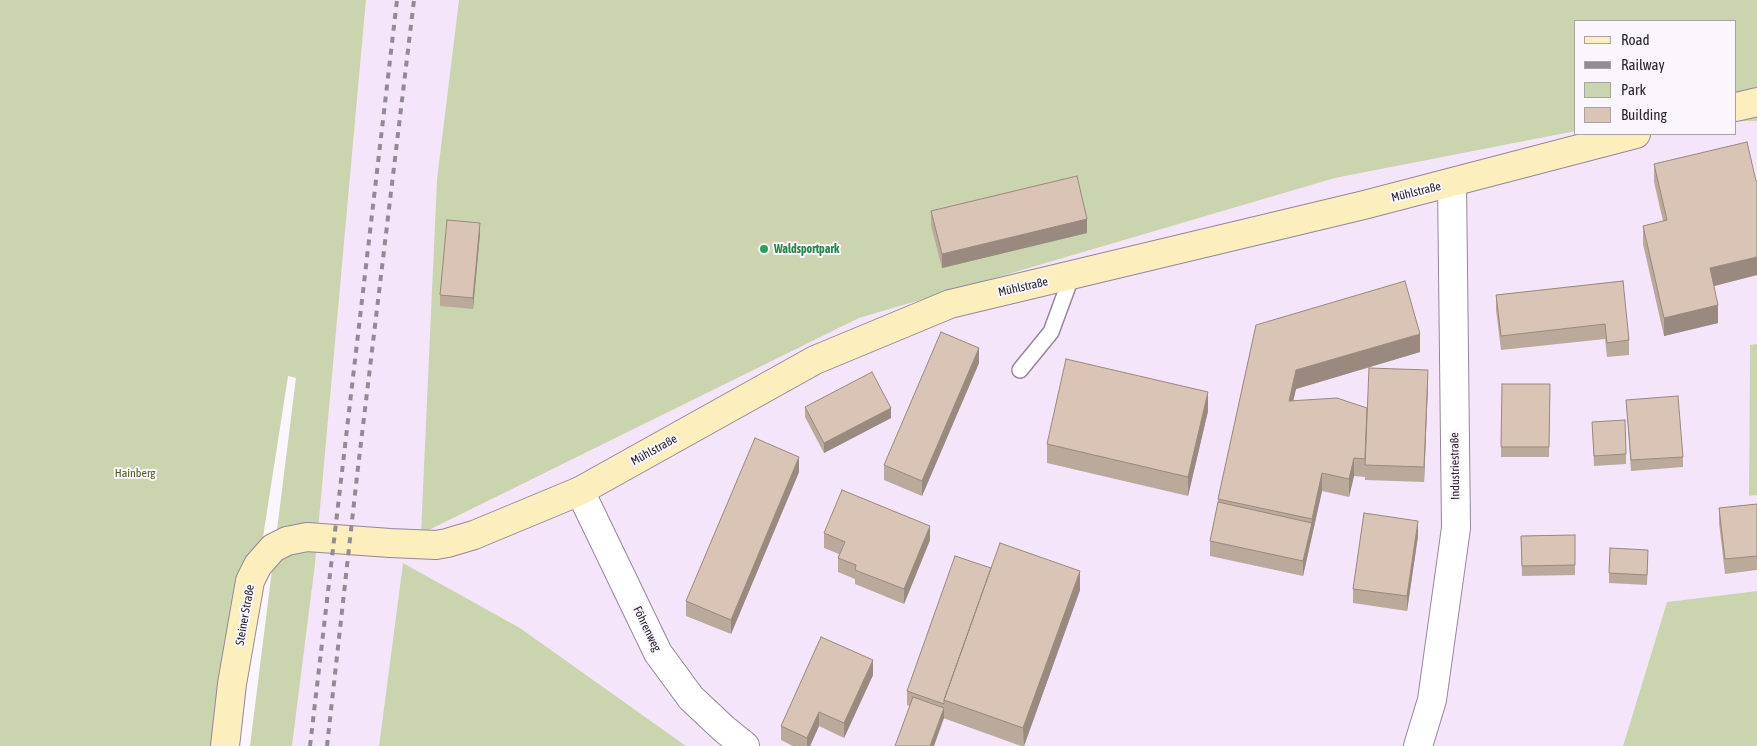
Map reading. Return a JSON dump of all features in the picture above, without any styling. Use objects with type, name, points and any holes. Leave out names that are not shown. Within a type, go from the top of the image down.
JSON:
[{"type":"street","points":[[1737,107],[1757,102]]},
{"type":"street","name":"Mühlstraße","points":[[447,543],[474,535],[580,490],[815,360],[950,304],[1364,205],[1632,135]]},
{"type":"street","name":"Industriestraße","points":[[1418,746],[1432,700],[1456,528],[1452,183]]},
{"type":"street","name":"Föhrenweg","points":[[580,490],[658,653],[690,698],[745,746]]},
{"type":"street","name":"Steiner Straße","points":[[225,746],[232,684],[250,581],[258,565],[273,548],[287,541],[307,536],[390,543],[436,545],[447,543]]},
{"type":"lane","points":[[1020,370],[1051,332],[1072,275]]},
{"type":"shaded area","points":[[366,0],[459,0],[437,179],[422,534],[859,318],[1335,178],[1574,131],[1574,135],[1737,135],[1737,121],[1757,121],[1757,344],[1750,346],[1749,496],[1757,495],[1757,591],[1667,602],[1623,746],[686,746],[520,628],[403,563],[379,746],[292,746],[315,564]]},
{"type":"green space","name":"Hainberg","points":[[0,0],[366,0],[315,564],[292,746],[250,746],[296,378],[288,376],[236,711],[233,746],[0,746]]},
{"type":"green space","name":"Waldsportpark","points":[[459,0],[1757,0],[1757,121],[1737,121],[1737,20],[1574,20],[1574,131],[1335,178],[859,318],[421,534],[437,179]]},
{"type":"green space","points":[[1757,344],[1757,495],[1749,496],[1750,345]]},
{"type":"green space","points":[[403,563],[520,628],[686,746],[379,746]]},
{"type":"green space","points":[[1757,591],[1757,746],[1623,746],[1667,602]]},
{"type":"building","points":[[1747,142],[1757,181],[1757,257],[1710,268],[1718,305],[1664,318],[1643,226],[1667,220],[1654,164]]},
{"type":"building","points":[[1077,176],[1087,219],[942,254],[931,211]]},
{"type":"building","points":[[447,220],[480,223],[473,298],[440,295]]},
{"type":"building","points":[[1405,281],[1420,334],[1296,370],[1289,401],[1337,398],[1367,408],[1365,459],[1354,458],[1349,479],[1322,473],[1312,519],[1218,499],[1256,325]]},
{"type":"building","points":[[1623,281],[1629,340],[1607,343],[1605,324],[1501,336],[1496,295]]},
{"type":"building","points":[[941,332],[979,348],[922,481],[884,465]]},
{"type":"building","points":[[1066,359],[1208,392],[1188,477],[1047,444]]},
{"type":"building","points":[[1369,368],[1428,370],[1424,467],[1365,465]]},
{"type":"building","points":[[872,372],[891,408],[824,443],[805,407]]},
{"type":"building","points":[[1502,384],[1550,384],[1549,447],[1501,447]]},
{"type":"building","points":[[1678,396],[1683,457],[1631,460],[1626,400]]},
{"type":"building","points":[[1625,420],[1626,454],[1594,456],[1592,422]]},
{"type":"building","points":[[755,438],[799,457],[731,620],[686,601]]},
{"type":"building","points":[[842,490],[930,526],[904,589],[855,570],[856,565],[838,558],[845,542],[824,533]]},
{"type":"building","points":[[1218,502],[1312,523],[1303,561],[1210,541]]},
{"type":"building","points":[[1757,504],[1757,556],[1725,559],[1719,508]]},
{"type":"building","points":[[1364,513],[1418,521],[1407,596],[1353,589]]},
{"type":"building","points":[[1575,535],[1575,565],[1522,566],[1521,536]]},
{"type":"building","points":[[1000,543],[1080,571],[1023,728],[944,700]]},
{"type":"building","points":[[1610,548],[1648,550],[1647,575],[1609,573]]},
{"type":"building","points":[[955,556],[991,568],[944,704],[907,691]]},
{"type":"building","points":[[821,637],[873,660],[844,723],[819,712],[807,738],[781,726]]},
{"type":"building","points":[[913,697],[944,708],[930,746],[895,746]]},
{"type":"railway","points":[[310,746],[397,0]]},
{"type":"railway","points":[[327,746],[414,0]]},
{"type":"place","name":"Waldsportpark","points":[[764,249]]}]
